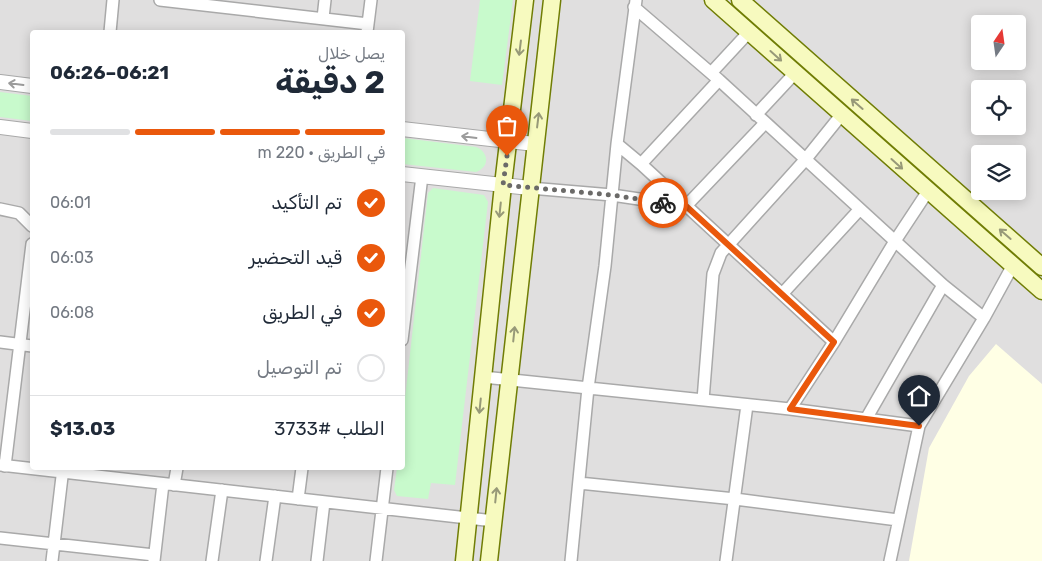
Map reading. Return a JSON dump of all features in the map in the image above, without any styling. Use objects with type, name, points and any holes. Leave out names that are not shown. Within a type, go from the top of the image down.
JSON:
[{"type":"main road","points":[[464,561],[503,185],[525,0]]},
{"type":"main road","points":[[489,561],[552,0]]},
{"type":"main road","points":[[713,0],[1042,291]]},
{"type":"main road","points":[[740,0],[1041,264]]},
{"type":"street","points":[[110,30],[113,0]]},
{"type":"street","points":[[168,0],[323,18],[368,28],[371,0]]},
{"type":"street","points":[[323,18],[325,0]]},
{"type":"street","points":[[635,4],[943,285],[984,318]]},
{"type":"street","points":[[574,561],[588,388],[605,266],[617,144],[635,4]]},
{"type":"street","points":[[641,164],[715,77],[749,32]]},
{"type":"street","points":[[686,206],[760,119],[795,74]]},
{"type":"street","points":[[0,82],[30,86]]},
{"type":"street","points":[[703,400],[714,274],[717,261],[729,244],[805,160],[842,114]]},
{"type":"street","points":[[0,127],[30,131]]},
{"type":"street","points":[[405,129],[535,144]]},
{"type":"street","points":[[617,144],[783,293],[834,342]]},
{"type":"street","points":[[405,174],[612,195],[686,206]]},
{"type":"street","points":[[405,315],[422,176]]},
{"type":"street","points":[[790,409],[928,191]]},
{"type":"street","points":[[0,209],[19,213],[30,224]]},
{"type":"street","points":[[783,293],[860,209]]},
{"type":"street","points":[[30,261],[2,466],[30,468]]},
{"type":"street","points":[[890,561],[919,426],[984,318],[1012,266]]},
{"type":"street","points":[[866,419],[943,285]]},
{"type":"street","points":[[0,342],[30,346]]},
{"type":"street","points":[[483,377],[790,409],[919,426]]},
{"type":"street","points":[[726,561],[747,405]]},
{"type":"street","points":[[52,561],[63,470],[120,473],[168,484],[494,521]]},
{"type":"street","points":[[0,538],[154,558],[168,484],[176,470]]},
{"type":"street","points":[[298,499],[302,470]]},
{"type":"street","points":[[376,561],[387,470]]},
{"type":"street","points":[[580,483],[735,499],[898,520]]},
{"type":"street","points":[[212,561],[222,490]]},
{"type":"street","points":[[266,561],[275,496]]},
{"type":"street","points":[[317,561],[324,502]]},
{"type":"shaded area","points":[[0,0],[1042,0],[1042,561],[0,561]]},
{"type":"shaded area","points":[[996,344],[1042,384],[1042,561],[909,561],[929,448],[969,376]]},
{"type":"green space","points":[[480,0],[513,0],[502,85],[470,81]]},
{"type":"green space","points":[[0,92],[30,96],[30,121],[0,117]]},
{"type":"green space","points":[[405,138],[476,147],[483,152],[486,163],[481,170],[476,172],[405,164]]},
{"type":"green space","points":[[433,188],[484,195],[488,202],[455,485],[431,483],[428,499],[397,496],[394,490],[397,470],[405,470],[405,398],[428,193]]},
{"type":"way so far","points":[[507,156],[503,185],[612,195],[663,203]]},
{"type":"route","points":[[663,203],[686,206],[783,293],[834,342],[790,409],[919,426]]}]
